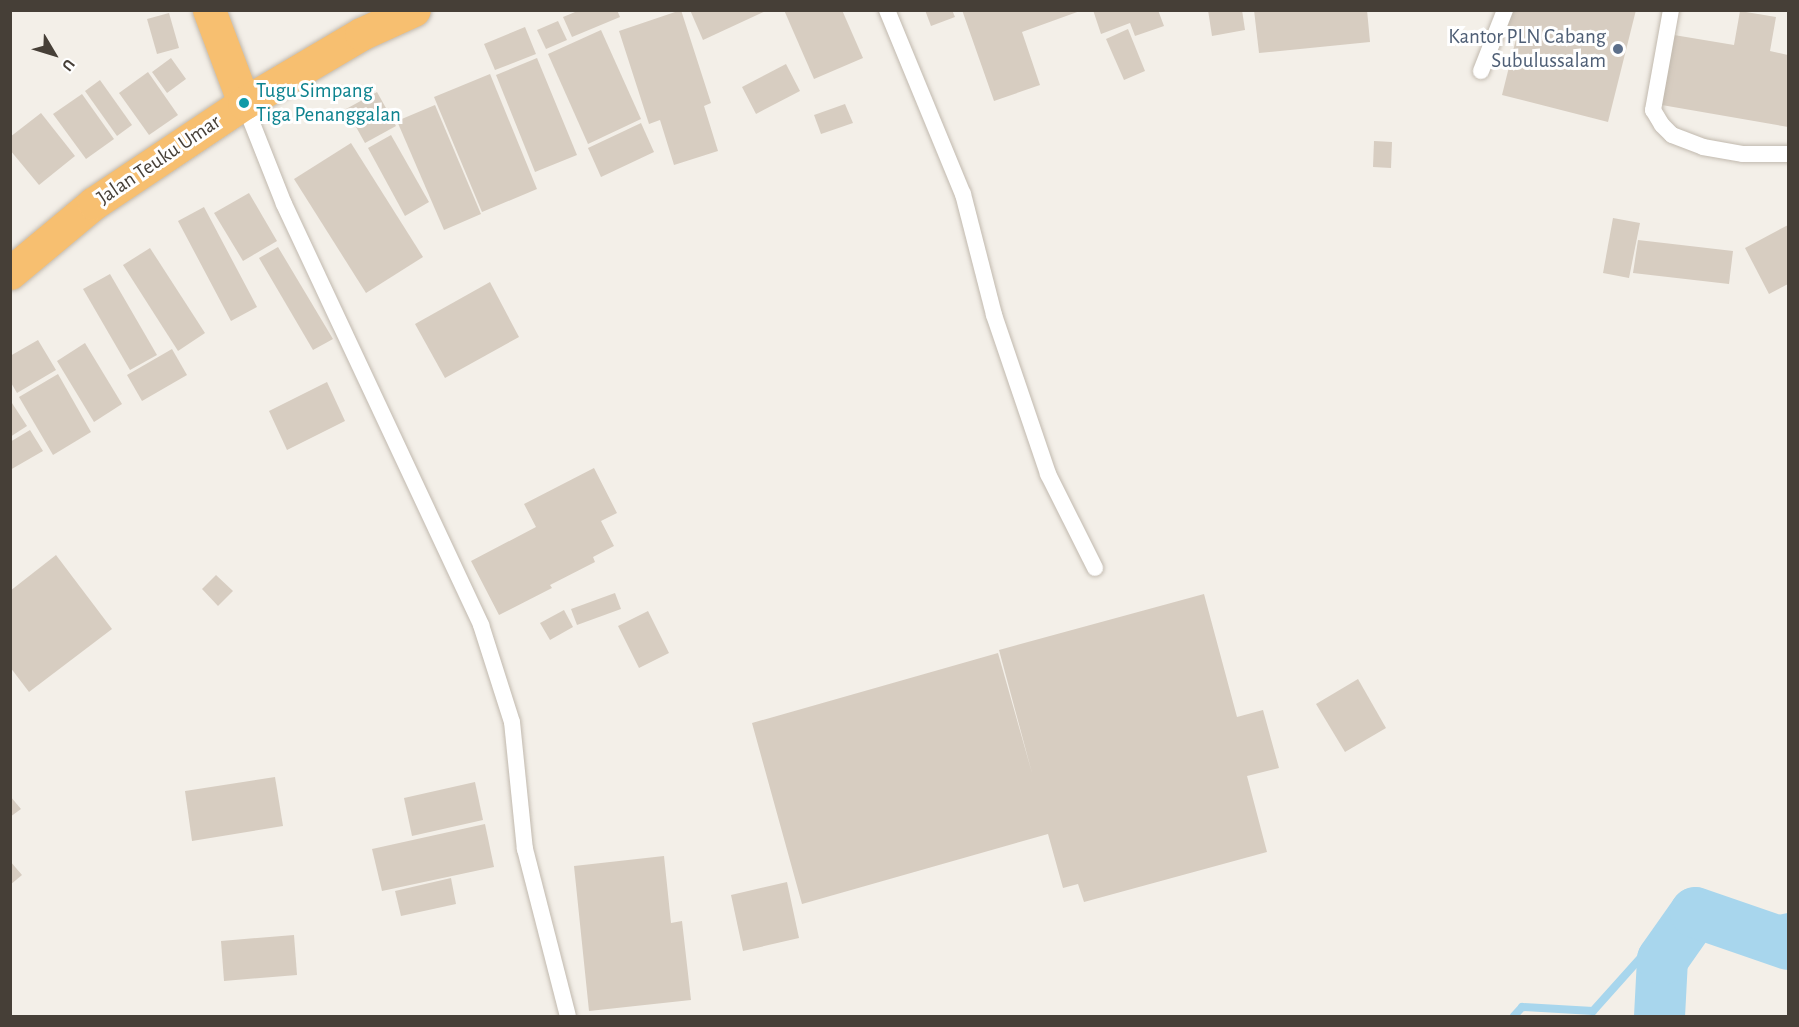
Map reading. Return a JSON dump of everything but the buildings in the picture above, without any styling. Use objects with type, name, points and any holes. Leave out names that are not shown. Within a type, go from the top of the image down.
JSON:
[{"type":"highway","points":[[209,10],[244,103]]},
{"type":"highway","name":"Jalan Teuku Umar","points":[[10,273],[94,203],[244,103],[361,34],[414,10]]},
{"type":"lane","points":[[887,10],[963,194],[994,315],[1048,474],[1095,568]]},
{"type":"lane","points":[[1481,71],[1505,10]]},
{"type":"lane","points":[[1671,10],[1653,110],[1662,126],[1672,135],[1703,147],[1743,154],[1788,154]]},
{"type":"lane","points":[[244,103],[284,204],[481,625],[512,722],[525,849],[568,1017]]},
{"type":"waterway","points":[[1659,1016],[1662,959],[1695,912],[1788,944]]},
{"type":"waterway","points":[[1514,1016],[1522,1007],[1593,1011],[1643,955],[1677,941],[1788,917]]},
{"type":"place","name":"Kantor PLN Cabang Subulussalam","points":[[1618,49]]},
{"type":"place","name":"Tugu Simpang Tiga Penanggalan","points":[[244,103]]}]
